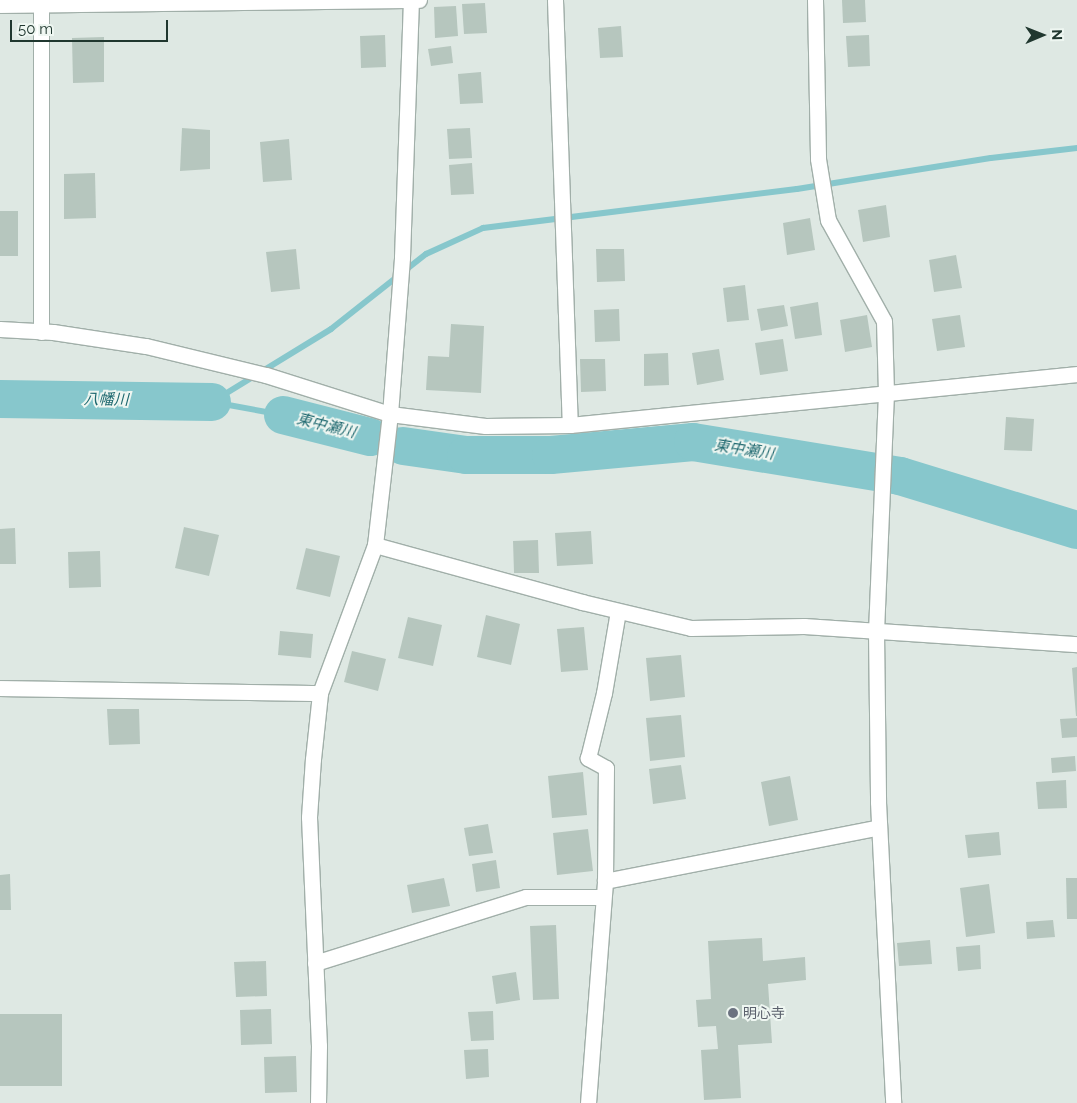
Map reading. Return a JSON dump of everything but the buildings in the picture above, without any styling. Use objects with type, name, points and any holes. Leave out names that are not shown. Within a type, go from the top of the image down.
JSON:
[{"type":"street","points":[[0,5],[40,3],[414,0],[402,257],[390,414],[375,545],[320,693],[309,817],[320,1046],[318,1103]]},
{"type":"street","points":[[555,0],[570,425]]},
{"type":"street","points":[[815,0],[820,171],[828,220],[884,321],[886,393],[876,631],[879,827],[892,1103]]},
{"type":"street","points":[[40,3],[41,332]]},
{"type":"street","points":[[0,329],[41,332],[146,346],[266,375],[390,414],[485,426],[570,425],[1077,374]]},
{"type":"street","points":[[375,545],[618,611],[691,628],[804,626],[1077,644]]},
{"type":"street","points":[[588,1103],[605,882],[606,768],[588,758],[604,693],[618,611]]},
{"type":"street","points":[[0,688],[320,693]]},
{"type":"street","points":[[605,882],[879,827]]},
{"type":"street","points":[[315,962],[526,897],[603,897]]},
{"type":"waterway","points":[[283,415],[212,402],[331,329],[426,254],[483,228],[797,189],[991,158],[1077,148]]},
{"type":"waterway","name":"八幡川","points":[[0,399],[212,402]]},
{"type":"waterway","name":"東中瀬川","points":[[283,415],[370,437]]},
{"type":"waterway","name":"東中瀬川","points":[[403,446],[466,455],[551,455],[693,442],[900,476],[1077,530]]},
{"type":"place","name":"明心寺","points":[[733,1013]]}]
